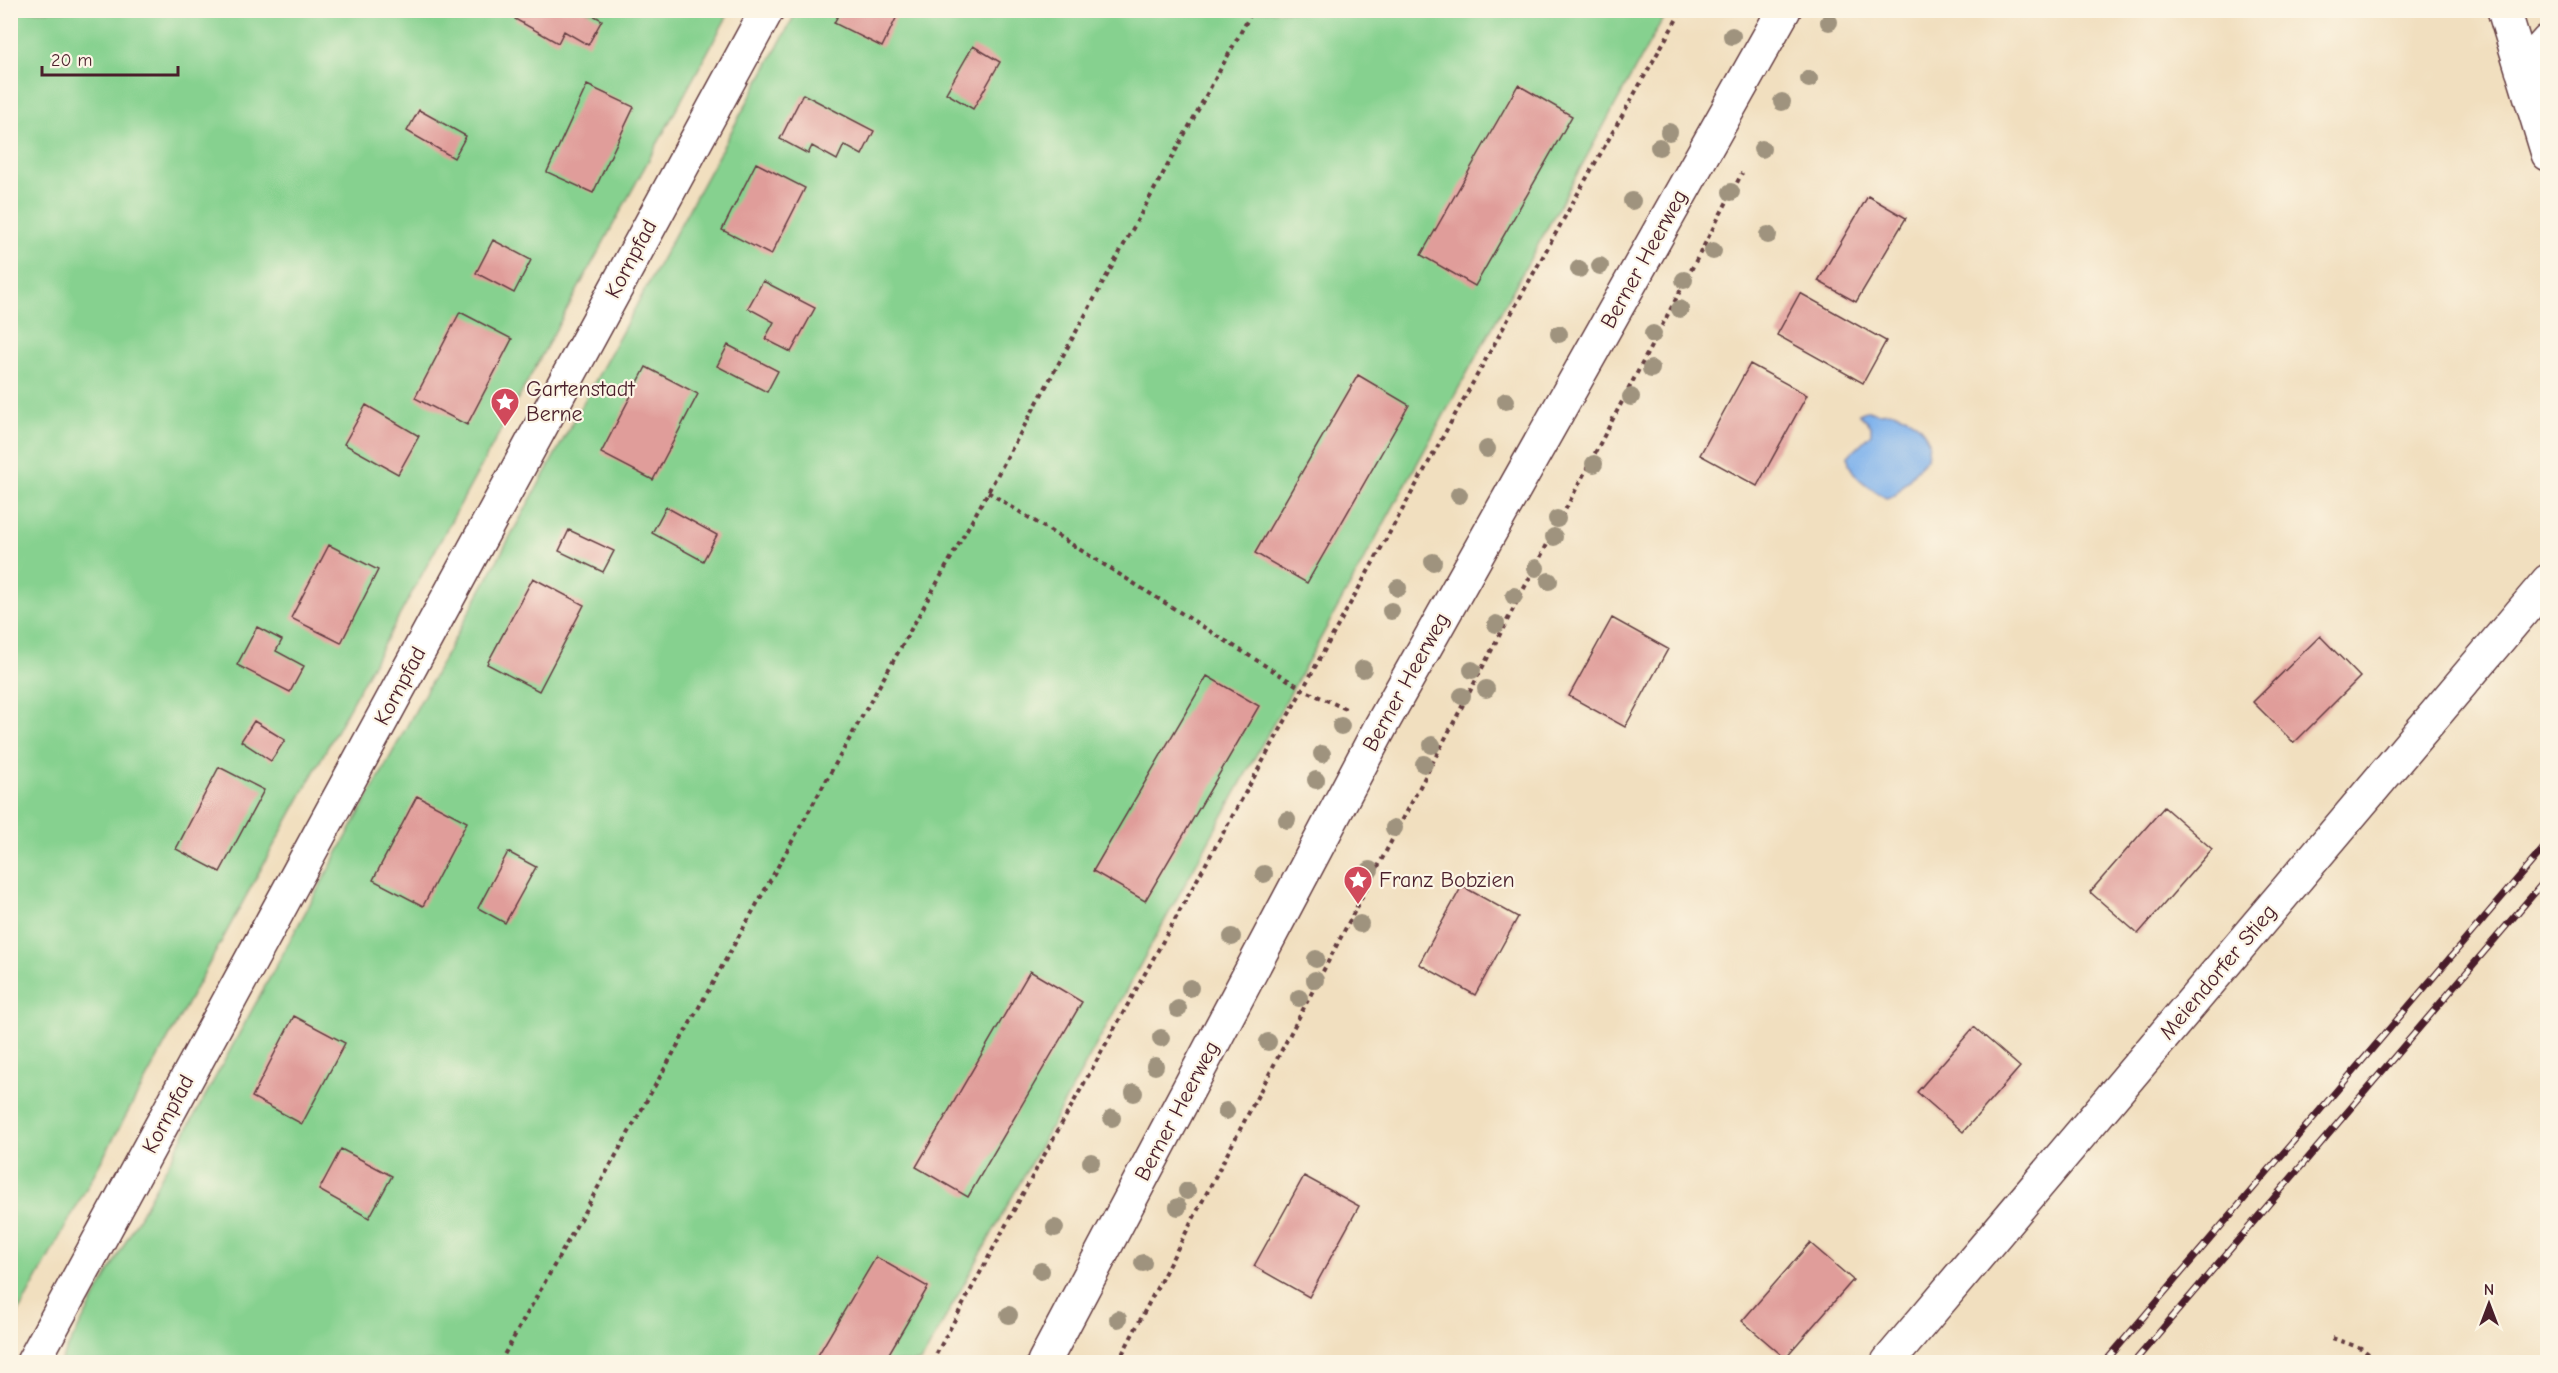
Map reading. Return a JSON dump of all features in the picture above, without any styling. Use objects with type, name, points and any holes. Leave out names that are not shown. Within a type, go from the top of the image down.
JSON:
[{"type":"street","name":"Kornpfad","points":[[33,1362],[766,10]]},
{"type":"street","name":"Berner Heerweg","points":[[1044,1362],[1382,724],[1784,10]]},
{"type":"street","points":[[2504,10],[2547,154]]},
{"type":"street","points":[[2522,70],[2547,41]]},
{"type":"street","name":"Meiendorfer Stieg","points":[[1888,1362],[2547,581]]},
{"type":"path","points":[[500,1362],[988,492],[1253,10]]},
{"type":"path","points":[[932,1362],[1577,195],[1682,10]]},
{"type":"path","points":[[1118,1362],[1744,169]]},
{"type":"path","points":[[988,492],[1304,690],[1382,724]]},
{"type":"path","points":[[2332,1338],[2361,1348],[2379,1362]]},
{"type":"green space","points":[[11,11],[730,11],[11,1326]]},
{"type":"green space","points":[[797,11],[1667,11],[921,1362],[60,1362]]},
{"type":"water","points":[[1868,410],[1877,413],[1893,412],[1907,417],[1921,427],[1929,442],[1927,458],[1894,496],[1886,498],[1867,486],[1852,470],[1849,463],[1848,456],[1871,434],[1871,426],[1859,414]]},
{"type":"building","points":[[520,10],[584,10],[602,20],[588,45],[564,31],[558,43],[515,19]]},
{"type":"building","points":[[841,10],[900,10],[882,47],[834,23]]},
{"type":"building","points":[[973,46],[1000,62],[973,109],[946,93]]},
{"type":"building","points":[[587,85],[634,107],[593,193],[547,172]]},
{"type":"building","points":[[1518,85],[1572,116],[1475,286],[1421,255]]},
{"type":"building","points":[[803,94],[874,131],[862,155],[844,145],[837,160],[812,146],[808,154],[780,139]]},
{"type":"building","points":[[419,110],[466,136],[454,158],[407,131]]},
{"type":"building","points":[[756,163],[805,188],[771,255],[722,230]]},
{"type":"building","points":[[1868,196],[1906,218],[1856,302],[1818,281]]},
{"type":"building","points":[[493,240],[531,260],[514,293],[476,273]]},
{"type":"building","points":[[763,281],[815,308],[791,352],[765,339],[774,322],[748,308]]},
{"type":"building","points":[[1800,293],[1886,341],[1863,383],[1777,335]]},
{"type":"building","points":[[460,312],[512,339],[467,425],[415,398]]},
{"type":"building","points":[[728,345],[778,371],[767,392],[717,366]]},
{"type":"building","points":[[1750,364],[1807,395],[1757,486],[1700,455]]},
{"type":"building","points":[[646,367],[698,394],[653,480],[601,453]]},
{"type":"building","points":[[1358,375],[1409,405],[1307,583],[1255,553]]},
{"type":"building","points":[[366,405],[419,436],[398,474],[344,444]]},
{"type":"building","points":[[666,507],[717,535],[703,561],[652,533]]},
{"type":"building","points":[[569,530],[614,551],[603,572],[559,551]]},
{"type":"building","points":[[329,545],[378,570],[341,643],[291,618]]},
{"type":"building","points":[[533,578],[584,605],[539,691],[487,664]]},
{"type":"building","points":[[1612,618],[1668,649],[1625,727],[1569,696]]},
{"type":"building","points":[[257,627],[282,640],[276,651],[304,666],[290,692],[237,665]]},
{"type":"building","points":[[2320,636],[2360,677],[2294,743],[2253,702]]},
{"type":"building","points":[[1207,676],[1259,706],[1145,901],[1093,871]]},
{"type":"building","points":[[254,721],[285,740],[271,761],[241,741]]},
{"type":"building","points":[[219,767],[264,790],[220,872],[176,849]]},
{"type":"building","points":[[417,796],[467,822],[423,906],[373,880]]},
{"type":"building","points":[[2164,807],[2212,849],[2138,934],[2090,892]]},
{"type":"building","points":[[508,852],[536,867],[505,923],[478,908]]},
{"type":"building","points":[[1462,886],[1518,917],[1475,995],[1419,964]]},
{"type":"building","points":[[1030,971],[1082,1002],[968,1197],[916,1167]]},
{"type":"building","points":[[294,1016],[345,1043],[302,1124],[252,1097]]},
{"type":"building","points":[[1974,1027],[2020,1067],[1963,1132],[1917,1092]]},
{"type":"building","points":[[341,1149],[392,1176],[369,1218],[319,1190]]},
{"type":"building","points":[[1304,1176],[1359,1206],[1309,1297],[1254,1266]]},
{"type":"building","points":[[1810,1243],[1853,1280],[1785,1358],[1742,1321]]},
{"type":"building","points":[[876,1257],[928,1287],[884,1362],[814,1362]]},
{"type":"railway","points":[[2105,1362],[2548,843]]},
{"type":"railway","points":[[2134,1362],[2548,877]]},
{"type":"place","name":"Gartenstadt Berne","points":[[505,428]]},
{"type":"place","name":"Franz Bobzien","points":[[1358,906]]}]
